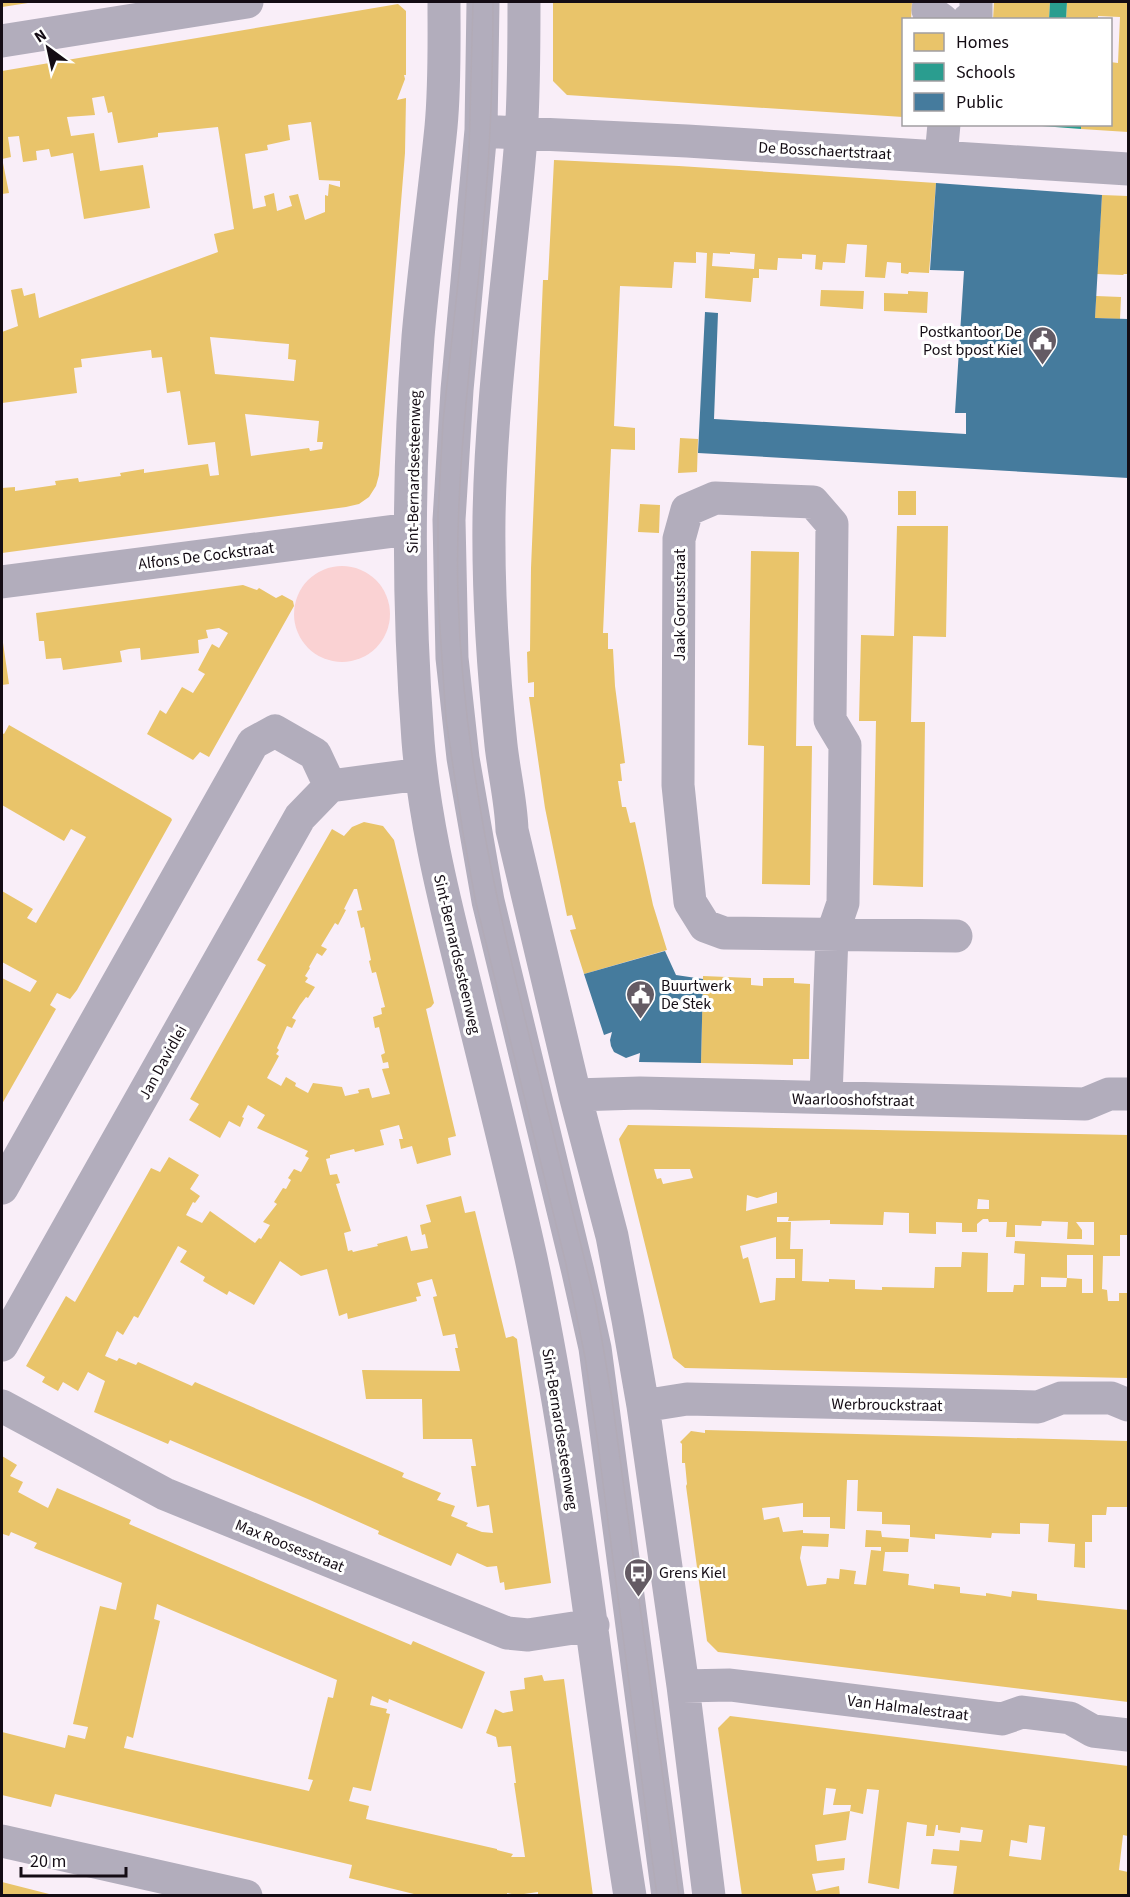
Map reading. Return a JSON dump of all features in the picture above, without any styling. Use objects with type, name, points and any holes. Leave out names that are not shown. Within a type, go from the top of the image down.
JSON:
[{"type":"street","points":[[2,41],[247,2]]},
{"type":"street","name":"Sint-Bernardsesteenweg","points":[[444,2],[445,69],[418,343],[410,529],[417,729],[421,774],[427,818],[448,914],[531,1258],[553,1373],[593,1625],[607,1745],[630,1896]]},
{"type":"street","points":[[483,2],[481,130],[457,390],[449,520],[452,658],[470,801],[488,900],[595,1348],[668,1896]]},
{"type":"street","points":[[524,2],[521,135],[493,442],[489,526],[491,627],[502,763],[512,814],[512,830],[575,1095],[612,1236],[644,1406],[683,1686],[709,1896]]},
{"type":"street","points":[[929,2],[928,10],[939,18]]},
{"type":"street","points":[[973,18],[976,17],[976,2]]},
{"type":"street","name":"De Bosschaertstraat","points":[[441,123],[521,135],[687,141],[1128,168]]},
{"type":"street","points":[[941,157],[944,126]]},
{"type":"street","name":"Jaak Gorusstraat","points":[[826,1097],[832,935],[843,903],[845,745],[830,720],[832,524],[813,502],[715,498],[687,510],[679,539],[678,785],[690,902],[705,926],[724,933],[832,935],[956,936]]},
{"type":"street","name":"Alfons De Cockstraat","points":[[2,582],[410,529]]},
{"type":"street","points":[[2,1188],[253,743],[275,731],[315,754],[330,786],[421,774]]},
{"type":"street","name":"Jan Davidlei","points":[[2,1345],[300,817],[330,786]]},
{"type":"street","name":"Waarlooshofstraat","points":[[575,1095],[640,1093],[1085,1104],[1109,1094],[1128,1094]]},
{"type":"street","name":"Werbrouckstraat","points":[[644,1406],[687,1399],[1038,1407],[1061,1398],[1111,1398],[1128,1406]]},
{"type":"street","name":"Max Roosesstraat","points":[[2,1406],[165,1494],[507,1633],[528,1635],[593,1625]]},
{"type":"street","name":"Van Halmalestraat","points":[[683,1686],[730,1685],[1002,1719],[1022,1712],[1070,1718],[1093,1731],[1128,1735]]},
{"type":"street","points":[[2,1841],[235,1894]]},
{"type":"shaded area","points":[[342,566],[360,570],[376,580],[386,596],[390,614],[386,632],[376,648],[360,658],[342,662],[324,658],[308,648],[298,632],[294,614],[298,596],[308,580],[324,570]]},
{"type":"building: Homes","points":[[2,2],[28,2],[28,3],[2,7]]},
{"type":"building: Homes","points":[[553,2],[912,2],[911,18],[902,18],[902,117],[567,95],[553,81]]},
{"type":"building: Homes","points":[[994,2],[1050,2],[1049,18],[993,18]]},
{"type":"building: Homes","points":[[1067,2],[1128,2],[1128,132],[1081,129],[1081,126],[1112,126],[1112,62],[1118,63],[1120,17],[1066,18]]},
{"type":"building: Homes","points":[[398,4],[406,11],[406,75],[404,75],[405,79],[397,100],[406,98],[405,153],[379,475],[376,486],[369,497],[359,504],[346,507],[2,553],[2,488],[15,487],[15,491],[56,485],[55,481],[78,478],[79,482],[121,476],[120,473],[144,469],[144,473],[208,464],[210,476],[219,475],[215,442],[188,445],[180,391],[167,393],[162,357],[152,358],[151,350],[81,359],[82,367],[74,368],[77,393],[2,403],[2,332],[18,326],[11,290],[22,288],[24,296],[35,293],[39,318],[218,252],[214,234],[234,229],[218,127],[158,133],[158,137],[118,143],[112,112],[108,113],[104,96],[92,98],[95,115],[67,117],[71,136],[94,133],[100,171],[143,165],[150,208],[84,219],[73,153],[51,157],[49,149],[36,151],[37,160],[23,162],[19,136],[8,137],[11,157],[2,159],[2,71]],"holes":[[[311,122],[319,180],[340,181],[340,187],[329,184],[328,196],[325,195],[325,212],[305,220],[298,194],[289,196],[292,206],[277,211],[274,193],[264,196],[266,206],[253,209],[245,154],[268,150],[267,145],[290,140],[288,125]],[[210,337],[289,344],[288,359],[296,360],[294,381],[215,374]],[[245,414],[319,421],[317,442],[323,442],[322,449],[310,451],[309,448],[251,456]]]},
{"type":"building: Homes","points":[[554,160],[936,183],[929,273],[901,273],[901,263],[887,262],[885,278],[865,277],[867,245],[847,244],[845,263],[823,262],[822,270],[815,269],[816,255],[802,254],[802,259],[778,258],[777,270],[759,269],[759,278],[753,278],[751,302],[705,298],[707,253],[696,252],[696,263],[674,262],[672,288],[620,286],[614,426],[635,428],[635,450],[611,449],[603,633],[608,633],[608,649],[613,649],[615,686],[625,763],[620,764],[622,781],[618,781],[622,807],[626,807],[630,823],[635,822],[653,905],[667,950],[584,974],[570,930],[576,929],[572,915],[567,916],[545,808],[529,697],[534,697],[534,682],[528,683],[527,652],[530,651],[531,568],[543,280],[548,280]],"holes":[[[713,253],[755,254],[754,269],[712,266]]]},
{"type":"building: Homes","points":[[2,163],[9,193],[2,194]]},
{"type":"building: Homes","points":[[1102,195],[1128,196],[1128,274],[1097,274]]},
{"type":"building: Homes","points":[[821,290],[864,291],[863,309],[820,306]]},
{"type":"building: Homes","points":[[908,291],[928,292],[927,313],[884,311],[884,293],[908,294]]},
{"type":"building: Homes","points":[[1096,296],[1121,297],[1120,319],[1095,318]]},
{"type":"building: Homes","points":[[680,438],[698,439],[697,472],[678,473]]},
{"type":"building: Homes","points":[[898,491],[916,491],[916,515],[898,515]]},
{"type":"building: Homes","points":[[640,504],[660,505],[659,533],[638,532]]},
{"type":"building: Homes","points":[[897,526],[948,526],[946,637],[913,636],[911,722],[925,722],[923,887],[873,885],[876,721],[859,721],[861,635],[894,636]]},
{"type":"building: Homes","points":[[751,551],[799,552],[796,746],[812,746],[810,885],[762,884],[764,746],[748,745]]},
{"type":"building: Homes","points":[[243,585],[257,590],[259,588],[276,598],[282,595],[293,601],[294,606],[209,757],[200,752],[193,760],[147,734],[160,710],[166,714],[182,687],[193,693],[205,674],[198,670],[212,644],[219,648],[228,633],[219,628],[206,630],[208,638],[198,640],[199,653],[141,660],[140,648],[129,649],[120,651],[122,662],[63,670],[61,658],[46,659],[44,641],[39,641],[36,613]]},
{"type":"building: Homes","points":[[2,636],[9,684],[2,685]]},
{"type":"building: Homes","points":[[9,725],[172,820],[77,990],[70,999],[57,993],[50,1005],[56,1009],[2,1104],[2,978],[30,992],[37,981],[2,962],[2,891],[33,909],[27,918],[36,923],[86,837],[71,829],[64,841],[2,805],[2,733],[4,734]]},
{"type":"building: Homes","points":[[364,822],[383,826],[394,840],[434,1003],[426,1009],[456,1136],[448,1138],[451,1155],[417,1164],[412,1146],[401,1149],[399,1139],[403,1139],[399,1125],[380,1130],[384,1145],[355,1152],[354,1149],[330,1155],[330,1158],[326,1159],[330,1175],[337,1174],[340,1183],[336,1184],[351,1231],[344,1233],[348,1251],[353,1252],[378,1246],[377,1244],[407,1236],[411,1251],[428,1248],[420,1225],[431,1222],[426,1205],[461,1196],[465,1213],[475,1211],[506,1338],[513,1336],[517,1339],[551,1583],[505,1590],[504,1582],[500,1583],[497,1566],[487,1567],[457,1553],[451,1566],[378,1534],[379,1531],[310,1500],[170,1440],[168,1444],[94,1412],[105,1381],[88,1372],[78,1391],[63,1382],[58,1391],[42,1382],[45,1377],[26,1366],[66,1296],[75,1302],[151,1168],[160,1172],[169,1157],[199,1175],[190,1189],[200,1196],[195,1203],[193,1202],[186,1215],[202,1223],[210,1211],[255,1243],[259,1238],[261,1239],[270,1225],[263,1222],[277,1204],[274,1202],[283,1188],[286,1189],[291,1180],[288,1178],[294,1169],[301,1172],[309,1158],[305,1156],[308,1151],[257,1128],[265,1115],[248,1105],[240,1127],[229,1121],[220,1138],[189,1120],[199,1104],[190,1099],[266,965],[257,960],[332,829],[344,836],[352,827]],"holes":[[[354,889],[357,889],[362,910],[357,911],[361,928],[364,927],[372,973],[376,972],[385,1007],[381,1008],[382,1014],[373,1017],[375,1028],[379,1027],[385,1053],[381,1055],[383,1063],[388,1062],[389,1068],[382,1069],[390,1094],[372,1098],[369,1088],[345,1096],[342,1087],[313,1083],[308,1093],[295,1086],[296,1083],[286,1077],[281,1086],[267,1078],[279,1056],[276,1054],[279,1050],[277,1048],[287,1026],[292,1028],[296,1020],[292,1018],[300,1005],[315,987],[305,982],[308,978],[305,976],[317,953],[322,956],[327,949],[321,946],[335,923],[338,925]],[[178,1246],[187,1251],[180,1262],[205,1277],[203,1281],[227,1295],[229,1291],[254,1305],[280,1261],[301,1276],[327,1269],[339,1316],[347,1313],[348,1319],[417,1301],[416,1297],[421,1296],[417,1283],[432,1279],[437,1296],[433,1297],[443,1336],[455,1334],[458,1348],[455,1348],[460,1371],[362,1370],[366,1399],[422,1399],[423,1439],[472,1439],[476,1466],[471,1466],[477,1507],[489,1505],[493,1533],[466,1526],[468,1523],[451,1516],[455,1506],[437,1500],[441,1493],[402,1477],[404,1473],[195,1382],[192,1386],[138,1362],[136,1365],[119,1358],[117,1361],[105,1356],[117,1331],[123,1335],[134,1316],[138,1318]]]},
{"type":"building: Homes","points":[[703,976],[751,978],[751,985],[763,986],[763,978],[794,978],[794,983],[810,984],[809,1059],[793,1059],[793,1065],[701,1063]]},
{"type":"building: Homes","points":[[628,1125],[1128,1135],[1128,1235],[1120,1235],[1120,1256],[1103,1256],[1102,1289],[1107,1290],[1108,1301],[1119,1301],[1119,1293],[1128,1293],[1128,1378],[685,1368],[673,1358],[619,1139]],"holes":[[[654,1169],[690,1169],[693,1178],[663,1184],[661,1178],[657,1179]],[[777,1192],[777,1203],[746,1211],[747,1195],[757,1198]],[[978,1199],[989,1200],[989,1209],[977,1209]],[[884,1212],[909,1213],[909,1233],[936,1234],[936,1222],[962,1223],[962,1232],[977,1232],[977,1224],[983,1219],[988,1219],[989,1222],[1007,1222],[1006,1237],[1015,1237],[1015,1225],[1041,1226],[1042,1221],[1068,1222],[1067,1239],[1082,1239],[1082,1230],[1076,1222],[1094,1222],[1094,1245],[1015,1241],[1014,1253],[1025,1254],[1024,1285],[1014,1285],[1013,1292],[987,1292],[988,1253],[962,1252],[961,1267],[935,1267],[934,1288],[855,1289],[855,1280],[802,1281],[803,1249],[790,1249],[791,1222],[777,1222],[777,1217],[789,1217],[788,1221],[830,1220],[830,1224],[883,1225]],[[776,1237],[776,1259],[795,1259],[795,1278],[776,1278],[775,1300],[760,1303],[748,1257],[743,1259],[740,1246]],[[1067,1255],[1093,1255],[1093,1293],[1082,1293],[1082,1279],[1067,1278]],[[1041,1277],[1067,1278],[1066,1287],[1041,1287]]]},
{"type":"building: Homes","points":[[705,1430],[1128,1441],[1128,1507],[1107,1507],[1106,1515],[1092,1515],[1092,1542],[1085,1542],[1085,1568],[1074,1567],[1075,1544],[1048,1542],[1049,1524],[1020,1523],[1020,1534],[992,1533],[991,1538],[935,1534],[935,1539],[910,1537],[910,1525],[882,1524],[882,1512],[857,1511],[858,1480],[847,1480],[845,1529],[830,1528],[830,1517],[803,1517],[803,1503],[762,1508],[764,1520],[779,1517],[783,1532],[803,1530],[803,1533],[829,1534],[828,1547],[802,1546],[800,1558],[807,1586],[826,1584],[827,1578],[839,1579],[840,1569],[856,1571],[854,1584],[866,1585],[871,1550],[881,1551],[881,1547],[865,1547],[866,1530],[881,1531],[882,1537],[909,1539],[908,1552],[885,1552],[883,1571],[909,1574],[908,1585],[934,1589],[934,1584],[960,1587],[960,1593],[986,1596],[986,1593],[1011,1597],[1012,1591],[1037,1594],[1037,1600],[1128,1610],[1128,1702],[718,1652],[707,1641],[686,1486],[685,1463],[682,1463],[682,1444],[680,1442],[691,1431],[705,1433]]},
{"type":"building: Homes","points":[[2,1456],[17,1465],[10,1476],[23,1482],[18,1492],[48,1508],[57,1488],[131,1520],[129,1524],[198,1554],[411,1645],[413,1641],[485,1672],[462,1729],[389,1699],[388,1703],[372,1696],[370,1705],[387,1709],[386,1713],[390,1714],[371,1791],[353,1787],[349,1801],[369,1806],[366,1819],[497,1849],[513,1854],[511,1857],[525,1857],[511,1746],[498,1747],[496,1737],[486,1733],[495,1709],[503,1713],[513,1711],[510,1691],[525,1689],[524,1678],[542,1675],[544,1681],[564,1679],[593,1896],[538,1896],[538,1892],[517,1895],[507,1893],[507,1896],[422,1896],[349,1878],[352,1865],[55,1794],[51,1807],[2,1795],[2,1732],[65,1748],[68,1735],[85,1739],[88,1727],[73,1724],[100,1606],[116,1610],[122,1583],[34,1548],[37,1543],[11,1532],[9,1536],[3,1534],[2,1536]],"holes":[[[157,1604],[337,1680],[333,1698],[328,1697],[308,1779],[313,1780],[309,1791],[124,1748],[127,1736],[133,1738],[160,1621],[154,1619]]]},
{"type":"building: Homes","points":[[730,1716],[1128,1766],[1128,1836],[1123,1835],[1119,1870],[1128,1872],[1128,1896],[953,1896],[957,1866],[931,1864],[933,1849],[959,1851],[960,1840],[981,1842],[983,1830],[961,1827],[960,1833],[938,1830],[938,1825],[936,1825],[934,1836],[926,1836],[927,1825],[907,1822],[899,1889],[868,1883],[879,1790],[867,1789],[863,1814],[850,1811],[846,1840],[815,1845],[817,1861],[845,1858],[844,1870],[812,1874],[816,1891],[839,1886],[840,1896],[742,1896],[718,1728]],"holes":[[[826,1788],[836,1789],[833,1805],[851,1805],[850,1811],[823,1815]],[[1029,1825],[1045,1827],[1041,1860],[1009,1856],[1011,1840],[1027,1843]]]},
{"type":"building: Homes","points":[[2,1882],[53,1895],[53,1896],[2,1896]]},
{"type":"building: Schools","points":[[1050,2],[1067,2],[1066,18],[1049,18]]},
{"type":"building: Schools","points":[[1042,126],[1081,126],[1081,129]]},
{"type":"building: Public","name":"Postkantoor De Post bpost Kiel","points":[[936,183],[1102,195],[1095,318],[1128,319],[1128,478],[698,453],[705,312],[718,313],[714,419],[966,434],[966,413],[955,413],[964,271],[930,270]]},
{"type":"building: Public","points":[[665,951],[676,975],[703,979],[701,1063],[639,1062],[640,1053],[626,1058],[614,1052],[610,1040],[612,1032],[604,1035],[584,974]]},
{"type":"tram line","points":[[473,2],[469,152],[462,246],[443,422],[438,515],[438,599],[446,719],[476,903],[566,1264],[585,1357],[657,1896]]},
{"type":"tram line","points":[[493,2],[488,170],[459,496],[458,597],[461,657],[475,775],[496,893],[596,1305],[612,1399],[679,1896]]},
{"type":"place","name":"Postkantoor De Post bpost Kiel","points":[[1043,366]]},
{"type":"place","name":"Buurtwerk De Stek","points":[[640,1020]]},
{"type":"place","name":"Grens Kiel","points":[[638,1598]]}]
